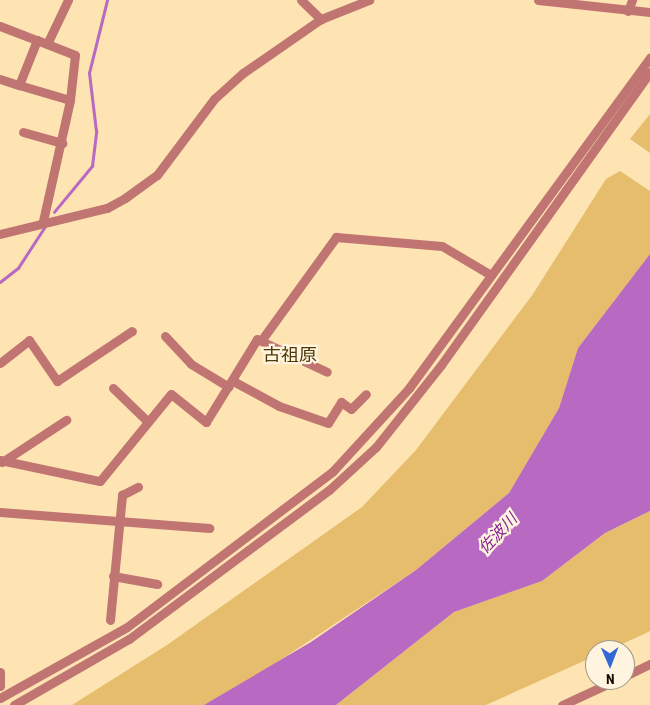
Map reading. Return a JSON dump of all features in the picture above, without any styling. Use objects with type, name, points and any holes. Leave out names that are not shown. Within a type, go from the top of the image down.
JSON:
[{"type":"street","points":[[47,44],[67,0]]},
{"type":"street","points":[[301,0],[321,19]]},
{"type":"street","points":[[2,231],[106,208],[140,189],[156,175],[214,99],[281,42],[321,19],[369,0]]},
{"type":"street","points":[[538,0],[600,4],[628,10],[650,12]]},
{"type":"street","points":[[628,10],[632,0]]},
{"type":"street","points":[[0,26],[75,56],[70,100],[62,143],[43,222]]},
{"type":"street","points":[[19,86],[37,40]]},
{"type":"street","points":[[0,698],[127,626],[333,471],[409,388],[650,57]]},
{"type":"street","points":[[14,705],[63,681],[137,633],[329,490],[376,446],[447,357],[650,72]]},
{"type":"street","points":[[0,79],[70,100]]},
{"type":"street","points":[[23,132],[62,143]]},
{"type":"street","points":[[264,338],[336,237],[442,246],[491,274]]},
{"type":"street","points":[[0,363],[29,340],[57,380],[132,331]]},
{"type":"street","points":[[165,336],[191,364],[279,406],[328,423],[341,402],[351,409],[366,394]]},
{"type":"street","points":[[1,461],[100,481],[146,420],[171,394],[206,422],[257,339],[264,338],[326,372]]},
{"type":"street","points":[[113,388],[146,420]]},
{"type":"street","points":[[1,461],[66,420]]},
{"type":"street","points":[[110,620],[122,495],[138,487]]},
{"type":"street","points":[[0,512],[119,523],[210,528]]},
{"type":"street","points":[[113,576],[157,584]]},
{"type":"street","points":[[635,671],[650,664]]},
{"type":"street","points":[[0,672],[0,686]]},
{"type":"street","points":[[562,705],[594,690]]},
{"type":"shaded area","points":[[650,114],[650,153],[630,139]]},
{"type":"shaded area","points":[[620,171],[650,191],[650,254],[578,348],[559,408],[509,493],[416,570],[238,688],[204,705],[72,705],[167,645],[362,507],[416,450],[533,294],[606,179]]},
{"type":"shaded area","points":[[650,511],[650,631],[631,640],[585,640],[585,660],[486,705],[336,705],[454,612],[542,581],[605,533]]},
{"type":"water","name":"佐波川","points":[[650,254],[650,511],[605,533],[542,581],[454,612],[336,705],[204,705],[311,642],[416,570],[509,493],[559,408],[578,348]]},
{"type":"waterway","points":[[54,212],[92,166],[96,131],[89,73],[107,0]]},
{"type":"waterway","points":[[0,282],[18,268],[44,228]]},
{"type":"district","name":"古祖原","points":[[290,355]]}]
